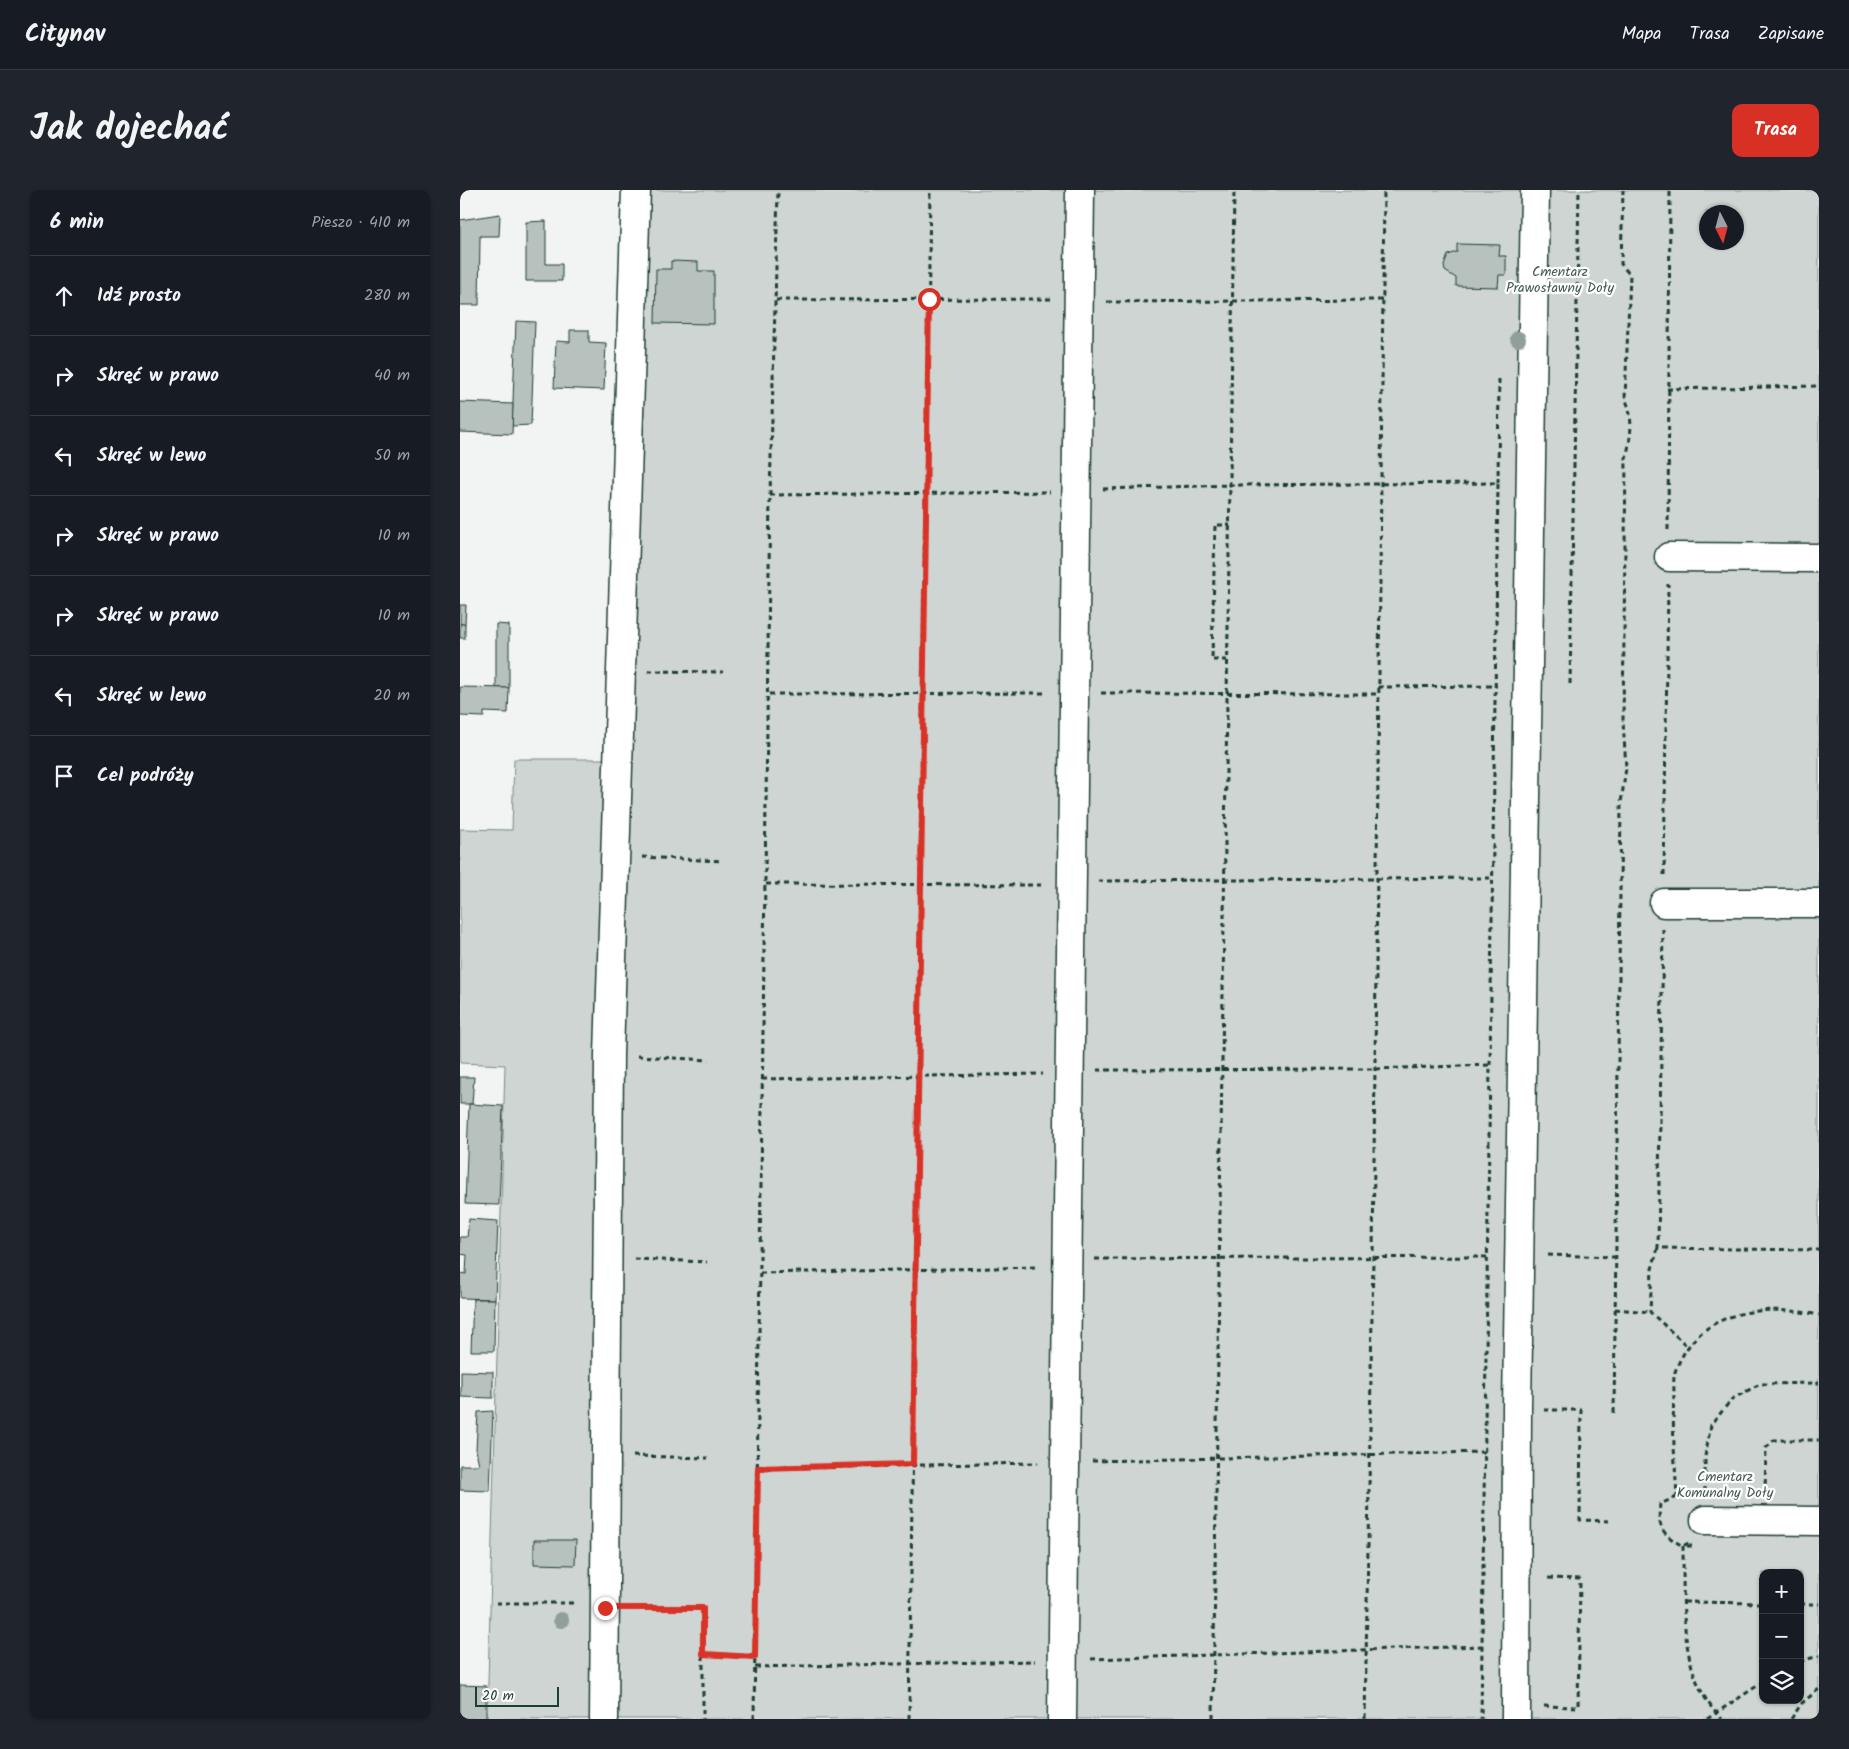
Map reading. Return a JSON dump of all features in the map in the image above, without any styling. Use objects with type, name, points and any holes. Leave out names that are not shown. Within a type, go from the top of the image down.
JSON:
[{"type":"street","points":[[604,1719],[609,1055],[636,190]]},
{"type":"street","points":[[1062,1719],[1080,190]]},
{"type":"street","points":[[1527,1713],[1526,1409],[1520,1255],[1535,190]]},
{"type":"street","points":[[1669,557],[1819,558]]},
{"type":"street","points":[[1664,903],[1819,903]]},
{"type":"street","points":[[1705,1509],[1819,1521]]},
{"type":"path","points":[[754,1719],[770,495],[778,190]]},
{"type":"path","points":[[909,1719],[930,190]]},
{"type":"path","points":[[1213,1719],[1215,1457],[1220,1259],[1234,190]]},
{"type":"path","points":[[1365,1719],[1368,1456],[1373,1258],[1384,190]]},
{"type":"path","points":[[1570,684],[1579,190]]},
{"type":"path","points":[[1614,1413],[1622,803],[1626,768],[1623,721],[1626,458],[1630,440],[1630,409],[1625,398],[1630,275],[1621,264],[1623,190]]},
{"type":"path","points":[[1650,1312],[1652,1269],[1658,1248],[1669,557],[1670,190]]},
{"type":"path","points":[[1481,1719],[1500,375]]},
{"type":"path","points":[[1668,389],[1819,386]]},
{"type":"path","points":[[770,495],[926,495],[1231,485],[1498,483]]},
{"type":"path","points":[[1228,660],[1212,660],[1214,525],[1230,525]]},
{"type":"path","points":[[620,671],[723,672]]},
{"type":"path","points":[[1378,687],[1496,686]]},
{"type":"path","points":[[614,855],[722,861]]},
{"type":"path","points":[[766,884],[1072,883],[1089,881],[1492,878]]},
{"type":"path","points":[[609,1055],[708,1060]]},
{"type":"path","points":[[762,1079],[1054,1074],[1070,1071],[1222,1068],[1374,1069],[1491,1065]]},
{"type":"path","points":[[1658,1248],[1819,1250]]},
{"type":"path","points":[[1520,1255],[1615,1257]]},
{"type":"path","points":[[760,1272],[1053,1266],[1087,1259],[1488,1257]]},
{"type":"path","points":[[606,1258],[707,1262]]},
{"type":"path","points":[[1615,1309],[1650,1312],[1688,1347]]},
{"type":"path","points":[[1677,1497],[1673,1406],[1675,1373],[1688,1347],[1713,1323],[1749,1310],[1790,1309],[1819,1315]]},
{"type":"path","points":[[1683,1546],[1700,1537],[1705,1509],[1705,1456],[1712,1425],[1732,1399],[1760,1384],[1819,1382]]},
{"type":"path","points":[[1526,1409],[1581,1410],[1580,1520],[1610,1521]]},
{"type":"path","points":[[1765,1497],[1766,1448],[1774,1440],[1819,1440]]},
{"type":"path","points":[[758,1468],[1484,1452]]},
{"type":"path","points":[[605,1455],[708,1458]]},
{"type":"path","points":[[1683,1546],[1666,1536],[1659,1518],[1660,1504],[1677,1497],[1705,1509]]},
{"type":"path","points":[[1683,1546],[1684,1627],[1690,1656],[1700,1686],[1716,1713],[1722,1719]]},
{"type":"path","points":[[1527,1713],[1578,1707],[1580,1579],[1541,1578]]},
{"type":"path","points":[[1684,1602],[1759,1603]]},
{"type":"path","points":[[496,1603],[703,1608],[703,1719]]},
{"type":"path","points":[[1804,1604],[1819,1604]]},
{"type":"path","points":[[755,1667],[1063,1661],[1214,1654],[1365,1651],[1482,1646]]},
{"type":"path","points":[[703,1654],[755,1657]]},
{"type":"path","points":[[1804,1660],[1819,1656]]},
{"type":"path","points":[[1707,1719],[1759,1685]]},
{"type":"path","points":[[1791,1719],[1802,1704],[1819,1689]]},
{"type":"green space","points":[[625,190],[1819,190],[1819,1719],[487,1719],[505,1065],[460,1063],[460,829],[512,830],[514,759],[606,759]]},
{"type":"building","points":[[500,214],[499,236],[480,236],[479,305],[460,305],[460,220]]},
{"type":"building","points":[[546,221],[546,264],[562,264],[562,281],[526,281],[526,222]]},
{"type":"building","points":[[1457,244],[1500,245],[1499,256],[1506,256],[1506,275],[1499,275],[1498,287],[1456,286],[1456,278],[1445,271],[1444,266],[1448,255],[1457,252]]},
{"type":"building","points":[[671,261],[698,262],[698,271],[714,271],[714,324],[655,323],[656,269],[671,269]]},
{"type":"building","points":[[516,321],[535,322],[531,425],[512,426]]},
{"type":"building","points":[[570,330],[589,330],[589,342],[606,343],[604,390],[554,388],[556,341],[570,342]]},
{"type":"building","points":[[460,402],[513,404],[512,434],[460,432]]},
{"type":"building","points":[[460,605],[466,605],[465,624],[460,624]]},
{"type":"building","points":[[460,624],[465,624],[465,638],[460,638]]},
{"type":"building","points":[[496,624],[509,625],[509,688],[496,688]]},
{"type":"building","points":[[460,687],[509,688],[508,713],[484,712],[484,717],[460,716]]},
{"type":"building","points":[[460,1077],[474,1077],[472,1104],[460,1104]]},
{"type":"building","points":[[469,1104],[503,1106],[499,1205],[465,1204]]},
{"type":"building","points":[[469,1219],[498,1221],[495,1299],[460,1298],[460,1273],[466,1274],[467,1255],[460,1254],[460,1237],[467,1237]]},
{"type":"building","points":[[473,1299],[495,1299],[494,1351],[471,1351]]},
{"type":"building","points":[[461,1371],[493,1372],[493,1398],[461,1397]]},
{"type":"building","points":[[493,1411],[490,1491],[460,1490],[460,1465],[479,1465],[476,1450],[478,1412]]},
{"type":"building","points":[[534,1540],[576,1540],[575,1565],[534,1564]]},
{"type":"building","points":[[460,1685],[486,1686],[486,1719],[460,1719]]},
{"type":"route","points":[[605,1608],[703,1608],[703,1654],[755,1657],[758,1468],[913,1464],[929,299]]},
{"type":"park label","name":"Cmentarz Prawosławny Doły","points":[[1560,280]]},
{"type":"park label","name":"Cmentarz Komunalny Doły","points":[[1725,1485]]}]
